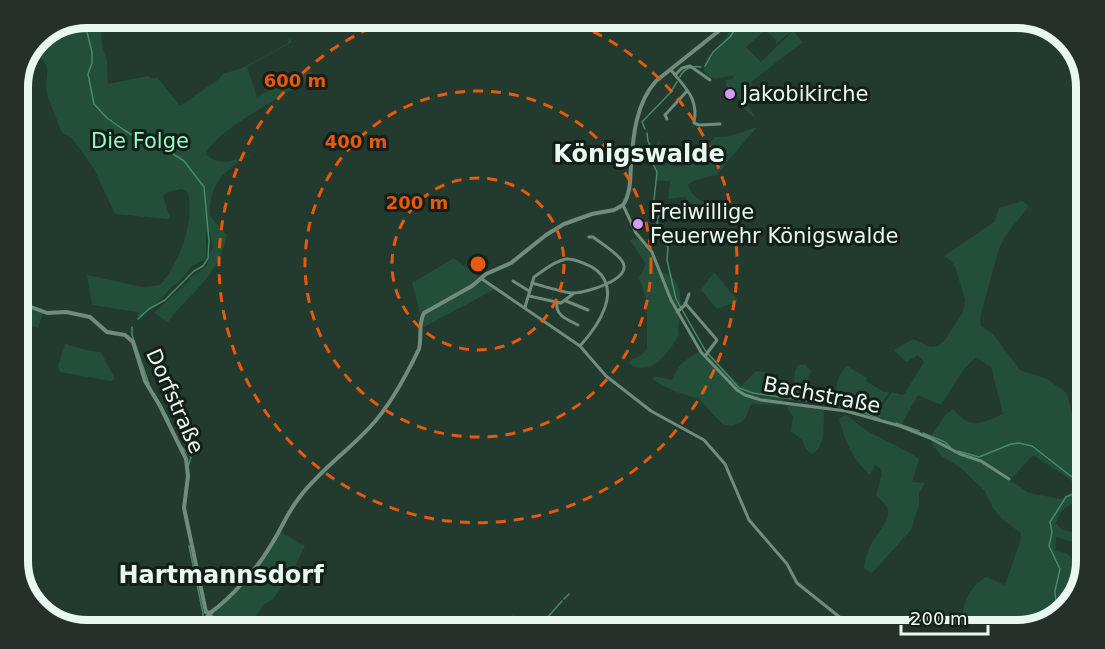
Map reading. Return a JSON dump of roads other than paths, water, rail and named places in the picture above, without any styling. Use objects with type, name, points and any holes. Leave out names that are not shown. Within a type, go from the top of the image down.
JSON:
[{"type":"street","points":[[220,621],[208,614],[258,564],[270,548],[292,508],[308,487],[372,426],[384,411],[419,349],[421,320],[424,313],[482,279],[486,274],[511,263],[546,234],[564,224],[623,206],[630,187],[634,138],[641,105],[653,83],[725,28]]},
{"type":"street","points":[[675,75],[685,67],[692,68],[710,80]]},
{"type":"street","points":[[670,70],[696,106],[694,123],[699,125],[720,124]]},
{"type":"street","points":[[667,119],[665,114],[687,91]]},
{"type":"street","name":"Bachstraße","points":[[623,206],[636,233],[652,252],[677,312],[706,354],[737,390],[761,400],[846,411],[900,426],[930,438],[960,454],[981,461],[1009,479]]},
{"type":"street","points":[[513,281],[529,293],[557,303],[573,294],[606,285],[621,276],[623,263],[593,237],[589,237]]},
{"type":"street","points":[[525,307],[534,278],[544,270],[567,259],[577,260],[596,270],[606,285],[608,296],[602,316],[594,330],[580,346]]},
{"type":"street","points":[[482,279],[580,346],[610,380],[651,411],[694,433],[712,448],[728,469],[749,520],[787,564],[797,584],[846,621]]},
{"type":"street","points":[[532,283],[573,294]]},
{"type":"street","points":[[677,312],[689,294]]},
{"type":"street","points":[[566,300],[588,310]]},
{"type":"street","points":[[557,303],[556,310],[559,314],[578,325]]},
{"type":"street","points":[[683,306],[717,340],[706,354]]},
{"type":"street","name":"Dorfstraße","points":[[29,307],[47,313],[71,312],[90,317],[107,332],[125,335],[133,342],[145,381],[164,413],[186,459],[188,476],[184,502],[185,513],[208,614],[206,621]]},
{"type":"waterway","points":[[86,28],[92,52],[92,63],[88,74],[94,104],[107,118],[124,130],[137,138],[161,146],[184,161],[204,187],[209,241],[208,258],[203,266],[194,271],[165,300],[149,309],[138,319]]},
{"type":"waterway","points":[[705,66],[713,52],[730,37],[736,28]]},
{"type":"waterway","points":[[680,77],[689,68],[701,67]]},
{"type":"waterway","points":[[645,129],[642,122],[670,93],[677,82]]},
{"type":"waterway","points":[[647,133],[654,154],[652,162],[657,172],[654,200],[661,213],[657,224],[665,239],[664,244],[668,247],[667,260],[676,299],[705,350],[739,388],[753,393],[806,401],[815,398],[830,399]]},
{"type":"waterway","points":[[132,327],[132,335],[149,384]]},
{"type":"waterway","points":[[154,393],[169,420]]},
{"type":"waterway","points":[[835,400],[880,419]]},
{"type":"waterway","points":[[896,423],[919,431]]},
{"type":"waterway","points":[[923,433],[945,442],[951,448]]},
{"type":"waterway","points":[[958,451],[979,457],[1011,444],[1032,446],[1076,480]]},
{"type":"waterway","points":[[181,446],[191,457],[188,467]]},
{"type":"waterway","points":[[1056,605],[1055,591],[1060,569],[1049,546],[1052,532],[1050,522],[1066,497],[1076,493]]},
{"type":"waterway","points":[[189,546],[203,621]]},
{"type":"waterway","points":[[564,599],[569,594]]},
{"type":"waterway","points":[[544,621],[562,601]]},
{"type":"place","name":"Jakobikirche","points":[[730,94]]},
{"type":"place","name":"Freiwillige Feuerwehr Königswalde","points":[[638,224]]},
{"type":"district","name":"Königswalde","points":[[639,154]]},
{"type":"district","name":"Hartmannsdorf","points":[[221,575]]},
{"type":"park label","name":"Die Folge","points":[[140,141]]}]
